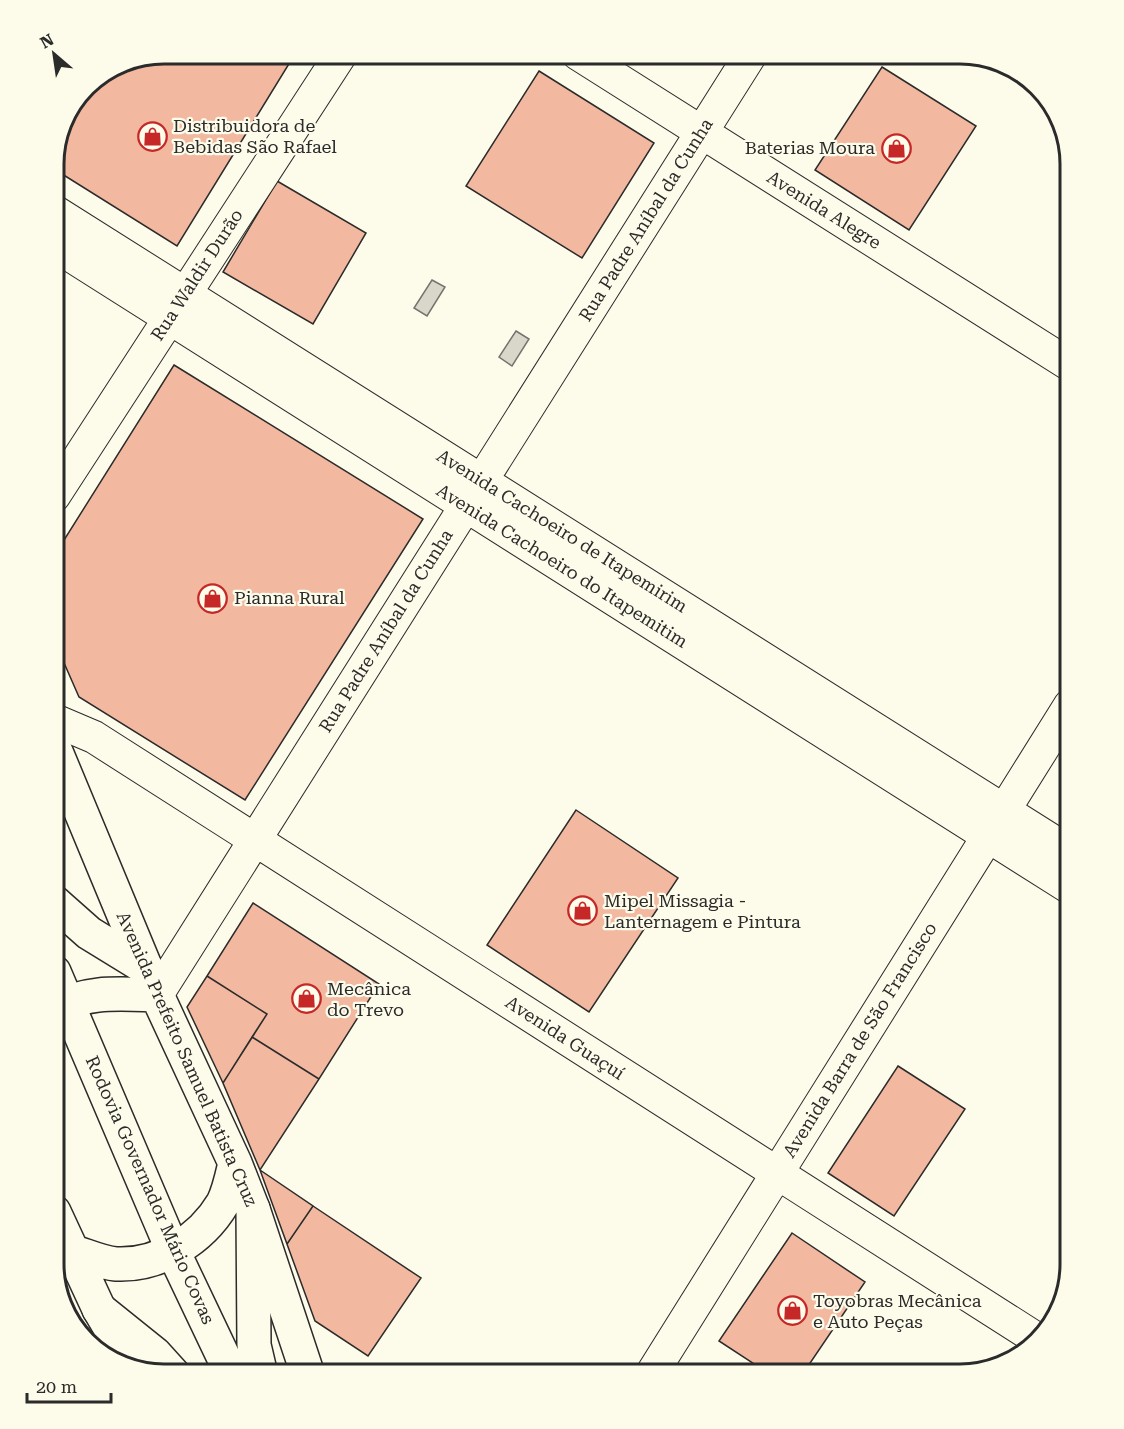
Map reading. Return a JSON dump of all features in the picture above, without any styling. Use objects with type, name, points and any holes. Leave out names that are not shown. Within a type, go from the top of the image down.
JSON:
[{"type":"main road","name":"Avenida Prefeito Samuel Batista Cruz","points":[[64,772],[151,982],[254,1209],[304,1364]]},
{"type":"main road","points":[[64,911],[151,982]]},
{"type":"main road","points":[[64,994],[101,993],[151,982]]},
{"type":"main road","name":"Rodovia Governador Mário Covas","points":[[64,1008],[173,1251],[227,1364]]},
{"type":"main road","points":[[72,1251],[114,1264],[138,1263],[173,1251],[205,1228],[224,1201],[235,1163]]},
{"type":"main road","points":[[254,1209],[254,1345],[258,1364]]},
{"type":"main road","points":[[64,1234],[99,1309],[127,1357]]},
{"type":"main road","points":[[99,1309],[164,1364]]},
{"type":"street","name":"Rua Waldir Durão","points":[[65,480],[334,64]]},
{"type":"street","name":"Avenida Alegre","points":[[594,65],[1060,359]]},
{"type":"street","name":"Rua Padre Aníbal da Cunha","points":[[151,982],[255,840],[744,65]]},
{"type":"street","name":"Avenida Cachoeiro de Itapemirim","points":[[65,219],[178,306],[996,823],[1060,848]]},
{"type":"street","points":[[65,249],[178,306]]},
{"type":"street","name":"Avenida Barra de São Francisco","points":[[658,1364],[1060,721]]},
{"type":"street","name":"Avenida Guaçuí","points":[[64,724],[94,737],[1031,1335]]},
{"type":"street","points":[[996,823],[1060,879]]},
{"type":"shaded area","points":[[432,280],[445,287],[427,316],[414,308]]},
{"type":"shaded area","points":[[516,331],[529,339],[512,366],[499,357]]},
{"type":"building","name":"Distribuidora de Bebidas São Rafael","points":[[289,64],[177,246],[65,176],[66,145],[81,109],[109,81],[145,66]]},
{"type":"building","name":"Baterias Moura","points":[[882,67],[976,126],[909,230],[815,170]]},
{"type":"building","points":[[539,71],[654,143],[582,258],[466,186]]},
{"type":"building","points":[[277,181],[366,233],[313,324],[223,272]]},
{"type":"building","name":"Pianna Rural","points":[[174,365],[423,519],[245,800],[79,697],[65,664],[65,539]]},
{"type":"building","name":"Mipel Missagia - Lanternagem e Pintura","points":[[576,810],[678,878],[589,1012],[487,945]]},
{"type":"building","name":"Mecânica do Trevo","points":[[253,903],[379,984],[319,1079],[252,1037],[267,1014],[207,976]]},
{"type":"building","points":[[207,976],[267,1014],[223,1083],[187,1007]]},
{"type":"building","points":[[252,1037],[319,1079],[260,1170],[223,1083]]},
{"type":"building","points":[[898,1066],[965,1109],[894,1216],[828,1173]]},
{"type":"building","points":[[260,1170],[313,1206],[287,1244]]},
{"type":"building","points":[[313,1206],[421,1278],[368,1356],[315,1321],[287,1244]]},
{"type":"building","name":"Toyobras Mecânica e Auto Peças","points":[[792,1233],[865,1282],[809,1364],[754,1364],[719,1341]]},
{"type":"place","name":"Distribuidora de Bebidas São Rafael","points":[[152,136]]},
{"type":"place","name":"Baterias Moura","points":[[896,148]]},
{"type":"place","name":"Pianna Rural","points":[[213,598]]},
{"type":"place","name":"Mipel Missagia - Lanternagem e Pintura","points":[[583,911]]},
{"type":"place","name":"Mecânica do Trevo","points":[[306,999]]},
{"type":"place","name":"Toyobras Mecânica e Auto Peças","points":[[792,1311]]}]
